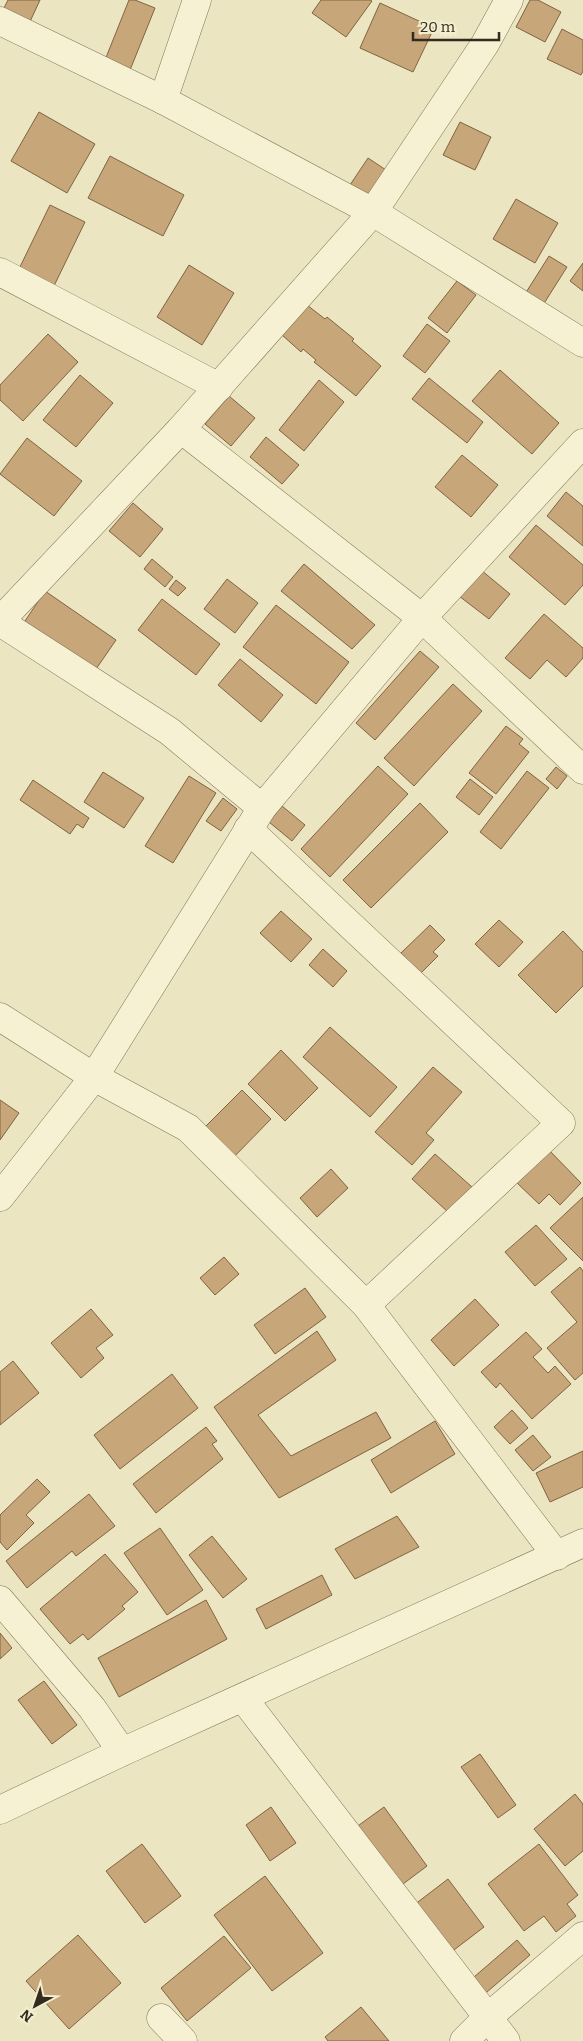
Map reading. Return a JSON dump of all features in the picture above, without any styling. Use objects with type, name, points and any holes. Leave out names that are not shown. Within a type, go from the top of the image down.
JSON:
[{"type":"street","points":[[163,100],[197,0]]},
{"type":"street","points":[[366,1305],[560,1124],[169,731],[0,622],[181,429],[372,212],[485,44],[509,0]]},
{"type":"street","points":[[0,21],[163,100],[372,212],[583,343]]},
{"type":"street","points":[[0,272],[218,387]]},
{"type":"street","points":[[181,429],[422,618],[583,770]]},
{"type":"street","points":[[0,1196],[94,1077],[255,818],[422,618],[582,446]]},
{"type":"street","points":[[0,1017],[94,1077],[188,1128],[366,1305],[557,1556]]},
{"type":"street","points":[[0,1810],[122,1752],[583,1543]]},
{"type":"street","points":[[0,1600],[92,1708],[122,1752]]},
{"type":"street","points":[[243,1698],[506,2041]]},
{"type":"street","points":[[464,2041],[487,2018],[583,1936]]},
{"type":"street","points":[[161,2018],[183,2041]]},
{"type":"building","points":[[8,0],[40,0],[27,28],[0,16]]},
{"type":"building","points":[[129,0],[135,0],[155,8],[128,75],[103,65]]},
{"type":"building","points":[[321,0],[372,1],[346,37],[312,13]]},
{"type":"building","points":[[530,0],[538,0],[561,12],[545,42],[516,27]]},
{"type":"building","points":[[380,3],[434,28],[413,72],[360,48]]},
{"type":"building","points":[[562,29],[583,40],[583,71],[581,75],[547,59]]},
{"type":"building","points":[[39,112],[95,144],[67,193],[11,161]]},
{"type":"building","points":[[460,122],[491,137],[475,170],[443,155]]},
{"type":"building","points":[[110,156],[184,195],[163,236],[88,198]]},
{"type":"building","points":[[368,158],[386,170],[366,200],[348,188]]},
{"type":"building","points":[[516,199],[558,223],[535,263],[493,239]]},
{"type":"building","points":[[50,205],[85,222],[53,288],[18,271]]},
{"type":"building","points":[[549,256],[567,267],[543,305],[525,294]]},
{"type":"building","points":[[583,263],[583,291],[570,281]]},
{"type":"building","points":[[189,265],[234,293],[202,345],[157,317]]},
{"type":"building","points":[[457,281],[476,295],[447,333],[428,318]]},
{"type":"building","points":[[307,305],[325,319],[327,317],[354,339],[352,341],[381,366],[356,396],[314,362],[316,360],[303,349],[301,352],[282,335]]},
{"type":"building","points":[[427,324],[450,341],[425,373],[403,356]]},
{"type":"building","points":[[48,334],[78,362],[23,421],[0,400],[0,385]]},
{"type":"building","points":[[500,370],[559,423],[532,454],[472,401]]},
{"type":"building","points":[[80,375],[113,403],[76,447],[43,420]]},
{"type":"building","points":[[429,378],[483,422],[467,443],[412,399]]},
{"type":"building","points":[[319,380],[344,402],[304,451],[279,430]]},
{"type":"building","points":[[229,396],[255,418],[231,446],[205,424]]},
{"type":"building","points":[[266,437],[299,465],[282,484],[250,457]]},
{"type":"building","points":[[27,438],[82,481],[54,516],[0,474]]},
{"type":"building","points":[[462,455],[498,485],[471,517],[435,487]]},
{"type":"building","points":[[566,492],[583,506],[583,546],[547,516]]},
{"type":"building","points":[[133,503],[163,529],[140,557],[109,531]]},
{"type":"building","points":[[536,525],[583,565],[583,585],[565,605],[509,557]]},
{"type":"building","points":[[152,559],[173,577],[165,587],[144,569]]},
{"type":"building","points":[[304,564],[375,625],[352,649],[281,591]]},
{"type":"building","points":[[481,570],[510,594],[489,619],[459,596]]},
{"type":"building","points":[[227,579],[258,603],[235,633],[204,609]]},
{"type":"building","points":[[176,580],[186,588],[178,596],[169,589]]},
{"type":"building","points":[[45,591],[116,640],[94,672],[23,624]]},
{"type":"building","points":[[162,599],[220,644],[196,675],[138,630]]},
{"type":"building","points":[[276,605],[349,662],[316,704],[243,647]]},
{"type":"building","points":[[544,614],[583,648],[583,658],[566,677],[547,660],[530,679],[505,658]]},
{"type":"building","points":[[420,651],[439,667],[375,740],[356,723]]},
{"type":"building","points":[[240,659],[283,695],[261,722],[218,685]]},
{"type":"building","points":[[453,684],[482,711],[414,786],[384,758]]},
{"type":"building","points":[[506,726],[523,739],[519,744],[529,752],[496,794],[469,773]]},
{"type":"building","points":[[378,766],[408,794],[330,877],[301,849]]},
{"type":"building","points":[[556,767],[567,776],[557,789],[546,779]]},
{"type":"building","points":[[527,771],[549,788],[501,849],[480,832]]},
{"type":"building","points":[[103,772],[144,798],[124,828],[84,802]]},
{"type":"building","points":[[189,776],[216,793],[173,863],[145,846]]},
{"type":"building","points":[[470,779],[493,797],[479,815],[456,797]]},
{"type":"building","points":[[33,780],[89,818],[83,828],[77,824],[70,834],[20,800]]},
{"type":"building","points":[[223,798],[237,809],[221,831],[206,821]]},
{"type":"building","points":[[420,803],[448,832],[371,908],[343,880]]},
{"type":"building","points":[[282,806],[305,825],[292,841],[269,822]]},
{"type":"building","points":[[281,911],[312,939],[291,962],[260,933]]},
{"type":"building","points":[[499,920],[523,942],[499,967],[475,944]]},
{"type":"building","points":[[430,925],[445,940],[433,952],[438,956],[421,973],[401,953]]},
{"type":"building","points":[[563,931],[583,952],[583,986],[556,1013],[518,975]]},
{"type":"building","points":[[323,949],[347,971],[333,987],[309,965]]},
{"type":"building","points":[[330,1027],[397,1087],[370,1117],[303,1057]]},
{"type":"building","points":[[281,1050],[318,1088],[285,1121],[248,1084]]},
{"type":"building","points":[[433,1067],[462,1092],[426,1133],[434,1140],[412,1165],[375,1132]]},
{"type":"building","points":[[242,1090],[271,1119],[229,1162],[199,1133]]},
{"type":"building","points":[[0,1100],[19,1113],[0,1140]]},
{"type":"building","points":[[547,1148],[581,1183],[560,1205],[549,1194],[539,1204],[515,1181]]},
{"type":"building","points":[[435,1154],[472,1187],[449,1213],[412,1179]]},
{"type":"building","points":[[331,1169],[348,1188],[317,1217],[300,1198]]},
{"type":"building","points":[[583,1197],[583,1261],[550,1228]]},
{"type":"building","points":[[536,1225],[567,1259],[535,1286],[505,1252]]},
{"type":"building","points":[[224,1257],[239,1274],[215,1295],[200,1278]]},
{"type":"building","points":[[580,1267],[583,1271],[583,1373],[575,1380],[547,1348],[577,1322],[551,1292]]},
{"type":"building","points":[[305,1288],[326,1317],[275,1354],[254,1325]]},
{"type":"building","points":[[475,1299],[499,1325],[454,1366],[431,1340]]},
{"type":"building","points":[[91,1309],[113,1335],[96,1348],[104,1358],[81,1378],[51,1343]]},
{"type":"building","points":[[317,1331],[336,1360],[258,1415],[291,1456],[376,1412],[391,1438],[279,1498],[214,1407]]},
{"type":"building","points":[[526,1332],[542,1349],[533,1357],[548,1373],[555,1366],[571,1384],[532,1419],[500,1383],[496,1388],[481,1372]]},
{"type":"building","points":[[13,1361],[39,1393],[0,1425],[0,1372]]},
{"type":"building","points":[[172,1374],[198,1408],[120,1469],[94,1435]]},
{"type":"building","points":[[512,1410],[528,1428],[510,1444],[494,1427]]},
{"type":"building","points":[[435,1421],[455,1454],[391,1493],[371,1460]]},
{"type":"building","points":[[206,1427],[217,1441],[212,1444],[223,1459],[156,1513],[133,1484]]},
{"type":"building","points":[[533,1435],[551,1457],[533,1471],[515,1450]]},
{"type":"building","points":[[583,1451],[583,1487],[550,1502],[536,1473]]},
{"type":"building","points":[[37,1479],[50,1492],[26,1515],[34,1523],[7,1550],[0,1542],[0,1515]]},
{"type":"building","points":[[89,1494],[115,1526],[76,1556],[72,1551],[27,1588],[6,1561]]},
{"type":"building","points":[[397,1516],[419,1547],[355,1579],[335,1549]]},
{"type":"building","points":[[160,1528],[203,1590],[167,1615],[124,1553]]},
{"type":"building","points":[[212,1536],[247,1579],[223,1598],[189,1555]]},
{"type":"building","points":[[105,1554],[138,1592],[122,1606],[125,1609],[88,1640],[83,1634],[70,1644],[40,1609]]},
{"type":"building","points":[[322,1575],[332,1595],[266,1629],[256,1609]]},
{"type":"building","points":[[206,1600],[227,1639],[119,1697],[98,1658]]},
{"type":"building","points":[[0,1633],[12,1648],[0,1659]]},
{"type":"building","points":[[44,1681],[77,1725],[52,1744],[18,1700]]},
{"type":"building","points":[[480,1754],[516,1805],[498,1818],[461,1767]]},
{"type":"building","points":[[575,1794],[583,1804],[583,1851],[565,1866],[534,1829]]},
{"type":"building","points":[[271,1807],[296,1843],[270,1861],[246,1825]]},
{"type":"building","points":[[384,1807],[427,1866],[399,1887],[355,1828]]},
{"type":"building","points":[[142,1844],[181,1896],[145,1923],[106,1871]]},
{"type":"building","points":[[539,1844],[578,1895],[567,1904],[576,1916],[556,1932],[544,1916],[524,1931],[488,1884]]},
{"type":"building","points":[[265,1876],[323,1953],[272,1991],[214,1915]]},
{"type":"building","points":[[448,1879],[484,1927],[450,1953],[414,1905]]},
{"type":"building","points":[[78,1935],[121,1983],[69,2029],[26,1981]]},
{"type":"building","points":[[224,1936],[251,1968],[187,2021],[161,1988]]},
{"type":"building","points":[[517,1940],[530,1955],[480,1998],[467,1983]]},
{"type":"building","points":[[361,2007],[389,2041],[328,2041],[325,2037]]}]
